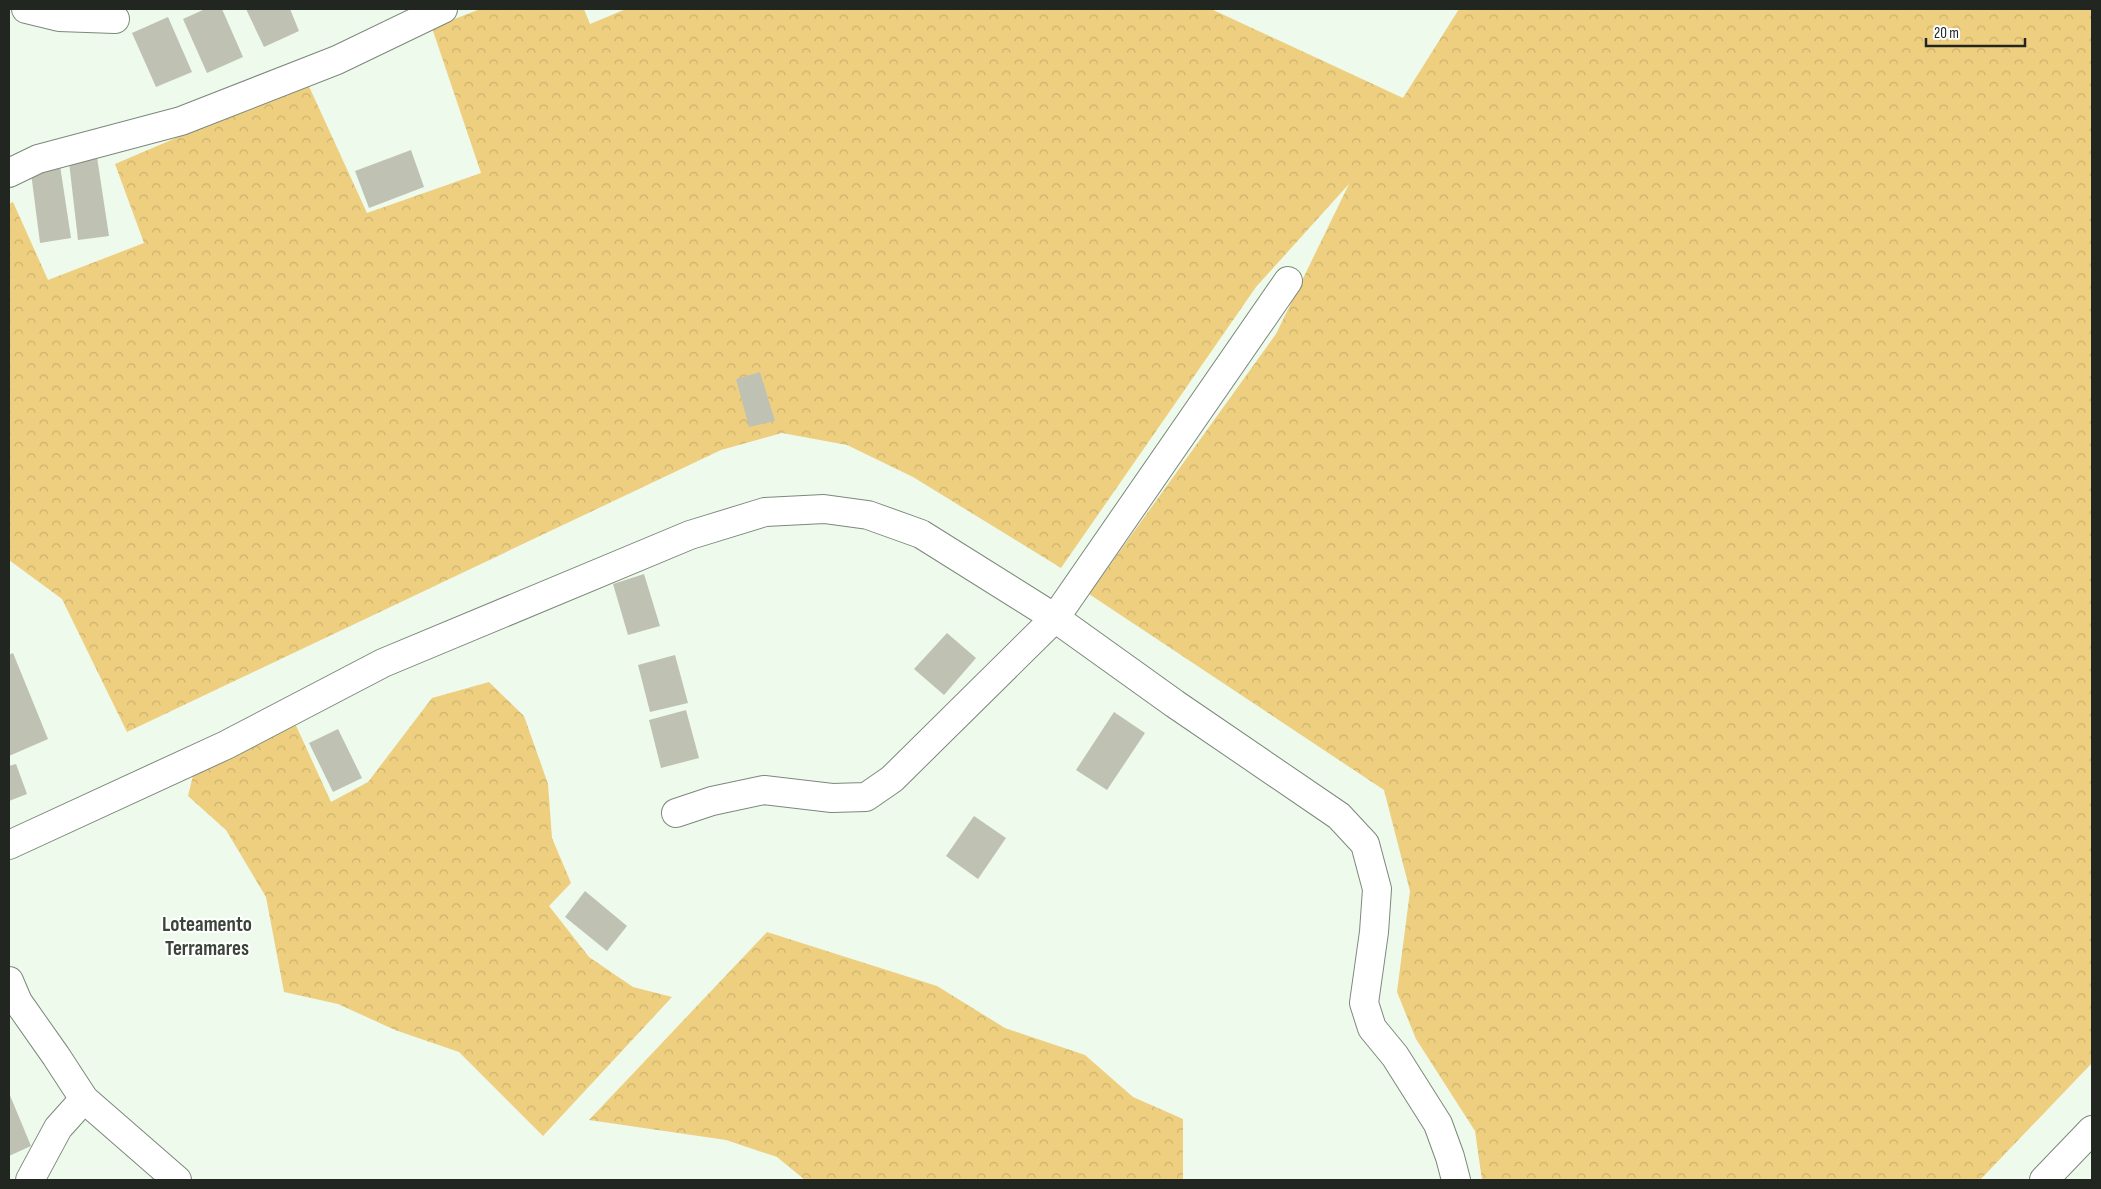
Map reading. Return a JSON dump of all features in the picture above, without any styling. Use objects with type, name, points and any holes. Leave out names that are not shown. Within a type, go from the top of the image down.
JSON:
[{"type":"street","points":[[26,9],[59,17],[115,19]]},
{"type":"street","points":[[9,173],[38,159],[181,121],[337,60],[443,9]]},
{"type":"street","points":[[676,813],[712,802],[764,790],[832,798],[866,797],[892,779],[1055,618],[1288,281]]},
{"type":"street","points":[[9,845],[226,745],[383,663],[690,535],[764,512],[824,509],[868,515],[921,534],[1055,618],[1175,704],[1339,816],[1366,844],[1377,890],[1374,932],[1364,1003],[1372,1028],[1395,1056],[1438,1124],[1456,1180]]},
{"type":"street","points":[[9,981],[18,1002],[84,1099],[176,1180]]},
{"type":"street","points":[[30,1180],[58,1128],[84,1099]]},
{"type":"street","points":[[2044,1180],[2092,1130]]},
{"type":"green space","points":[[480,9],[584,9],[590,24],[626,9],[1211,9],[1403,98],[1459,9],[2092,9],[2092,1063],[1980,1180],[1482,1180],[1475,1131],[1416,1039],[1397,992],[1410,891],[1384,790],[1089,594],[1276,334],[1349,184],[1256,287],[1061,568],[913,477],[847,445],[782,433],[721,450],[127,732],[62,599],[9,560],[9,204],[13,202],[48,280],[144,243],[115,164],[307,82],[367,213],[481,173],[432,28]]},
{"type":"green space","points":[[489,682],[524,716],[548,784],[552,838],[571,883],[549,906],[589,957],[633,987],[672,997],[543,1136],[459,1052],[395,1030],[338,1004],[284,992],[266,897],[226,830],[188,796],[198,755],[288,708],[331,802],[368,782],[432,698]]},
{"type":"green space","points":[[767,932],[937,986],[1005,1028],[1085,1055],[1133,1097],[1183,1119],[1183,1180],[805,1180],[777,1157],[726,1140],[589,1120]]},
{"type":"building","points":[[205,9],[222,9],[243,57],[207,73],[183,19]]},
{"type":"building","points":[[246,9],[290,9],[299,31],[264,47]]},
{"type":"building","points":[[168,17],[192,72],[156,87],[132,33]]},
{"type":"building","points":[[411,150],[424,187],[369,208],[355,171]]},
{"type":"building","points":[[97,157],[109,236],[78,240],[69,162]]},
{"type":"building","points":[[59,159],[71,238],[40,243],[30,165]]},
{"type":"building","points":[[760,372],[775,421],[749,427],[736,379]]},
{"type":"building","points":[[644,574],[660,626],[628,635],[613,584]]},
{"type":"building","points":[[947,633],[976,658],[944,695],[914,669]]},
{"type":"building","points":[[13,653],[48,739],[9,756],[9,655]]},
{"type":"building","points":[[675,655],[688,703],[650,712],[638,665]]},
{"type":"building","points":[[686,710],[699,758],[661,768],[649,720]]},
{"type":"building","points":[[1114,712],[1145,733],[1107,790],[1076,770]]},
{"type":"building","points":[[338,729],[362,778],[333,792],[309,743]]},
{"type":"building","points":[[16,764],[27,794],[9,801],[9,766]]},
{"type":"building","points":[[974,816],[1006,838],[978,879],[946,856]]},
{"type":"building","points":[[585,891],[627,926],[607,951],[565,917]]},
{"type":"building","points":[[9,1093],[31,1146],[9,1156]]},
{"type":"district","name":"Loteamento Terramares","points":[[207,936]]}]
